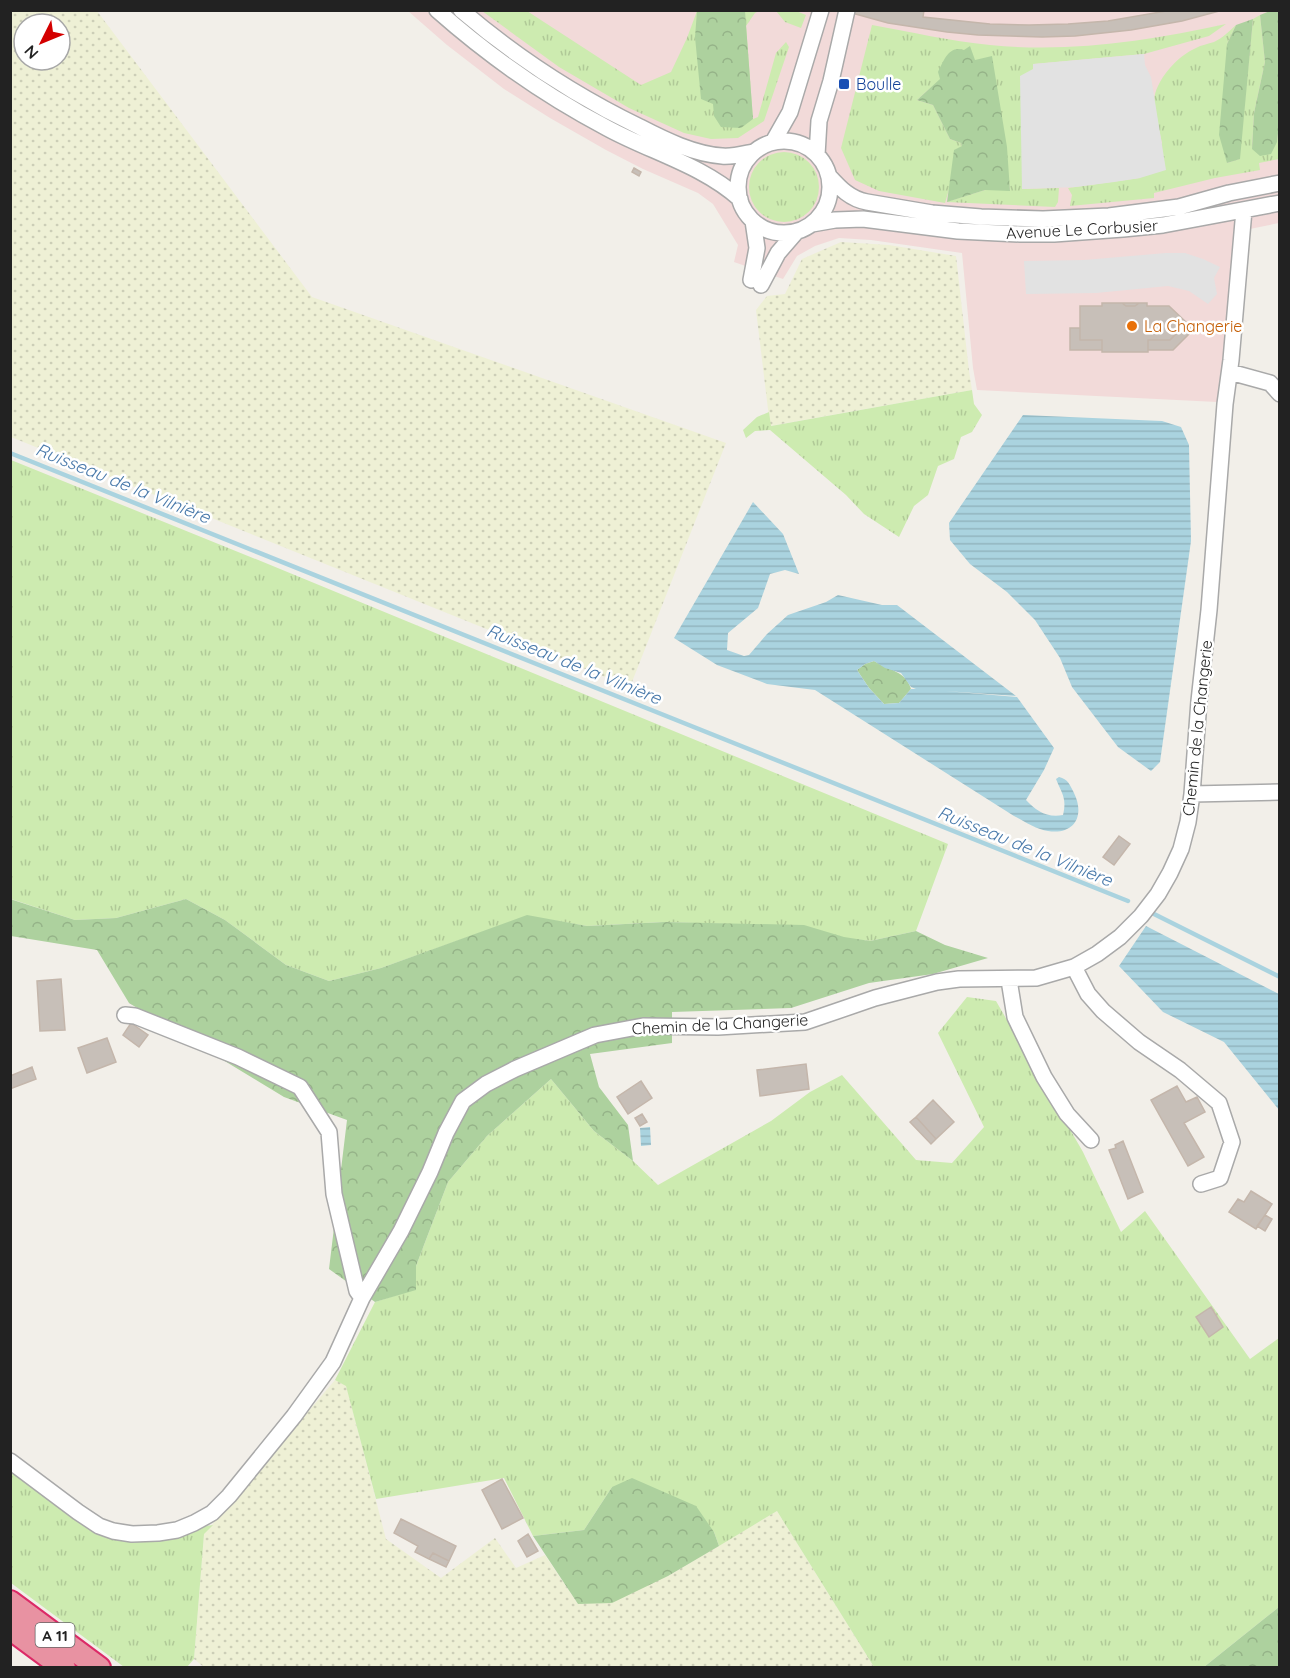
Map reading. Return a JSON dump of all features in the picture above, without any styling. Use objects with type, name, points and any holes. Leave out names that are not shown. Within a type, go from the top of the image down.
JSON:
[{"type":"highway","name":"A 11","points":[[10,1602],[99,1668]]},
{"type":"highway","name":"A 11","points":[[10,1628],[64,1668]]},
{"type":"street","points":[[437,10],[471,39],[533,85],[606,128],[705,174],[740,199]]},
{"type":"street","points":[[461,10],[540,70],[595,104],[644,129],[667,140],[705,153],[724,156],[753,152]]},
{"type":"street","points":[[774,142],[790,112],[821,10]]},
{"type":"street","points":[[817,154],[819,121],[831,81],[847,10]]},
{"type":"street","points":[[788,141],[806,146],[817,154],[829,176],[830,194],[821,215],[812,224],[797,231],[785,233],[774,232],[753,221],[745,211],[738,189],[744,164],[753,152],[774,142],[788,141]]},
{"type":"street","name":"Avenue Le Corbusier","points":[[829,176],[847,194],[860,201],[932,213],[1043,219],[1109,216],[1179,207],[1229,193],[1280,183]]},
{"type":"street","name":"Avenue Le Corbusier","points":[[812,224],[863,219],[958,231],[1054,234],[1163,225],[1280,203]]},
{"type":"street","name":"Chemin de la Changerie","points":[[10,1461],[78,1512],[99,1526],[113,1531],[132,1534],[158,1533],[177,1530],[194,1523],[212,1512],[229,1496],[294,1416],[333,1362],[362,1298],[401,1231],[463,1101],[486,1084],[595,1035],[643,1026],[718,1027],[805,1022],[875,998],[937,982],[959,979],[1036,978],[1074,967],[1097,954],[1120,937],[1141,916],[1170,873],[1181,849],[1188,822],[1209,610],[1224,404],[1230,372],[1244,210]]},
{"type":"street","points":[[753,221],[757,248],[756,282],[797,231]]},
{"type":"street","points":[[1230,372],[1270,383],[1280,394]]},
{"type":"street","points":[[1192,794],[1280,792]]},
{"type":"street","points":[[1074,967],[1088,994],[1103,1011],[1139,1042],[1180,1070],[1219,1103],[1232,1142],[1220,1178],[1201,1184]]},
{"type":"street","points":[[1009,980],[1015,1017],[1044,1077],[1067,1114],[1091,1140]]},
{"type":"street","points":[[125,1015],[135,1016],[238,1057],[300,1087],[329,1132],[334,1194],[357,1291],[362,1298]]},
{"type":"shaded area","points":[[408,11],[1279,11],[1279,223],[1240,231],[1225,404],[977,390],[962,253],[871,240],[839,238],[815,246],[797,256],[783,279],[734,262],[738,245],[713,204],[698,193],[606,150],[504,89]]},
{"type":"shaded area","points":[[1144,54],[1145,65],[1151,77],[1166,170],[1140,178],[1114,182],[1076,187],[1022,189],[1020,76],[1033,69],[1033,64]]},
{"type":"shaded area","points":[[1185,253],[1220,267],[1214,278],[1217,294],[1208,304],[1189,291],[1168,286],[1096,293],[1026,294],[1024,261],[1084,260]]},
{"type":"green space","points":[[10,11],[97,11],[312,297],[726,443],[630,687],[11,437]]},
{"type":"green space","points":[[482,11],[527,11],[641,85],[671,72],[697,11],[759,11],[746,26],[753,119],[758,117],[776,53],[786,42],[789,47],[764,121],[738,138],[711,139],[684,133],[629,108],[559,67]]},
{"type":"green space","points":[[697,11],[745,11],[753,119],[741,128],[721,127],[714,116],[713,104],[701,99],[695,37]]},
{"type":"green space","points":[[776,11],[796,11],[806,15],[801,28],[785,22]]},
{"type":"green space","points":[[1270,11],[1279,11],[1279,125],[1277,142],[1271,154],[1260,156],[1252,149],[1254,113],[1265,62],[1260,15]]},
{"type":"green space","points":[[1260,15],[1265,62],[1254,113],[1252,149],[1277,142],[1279,125],[1279,159],[1259,163],[1260,170],[1154,193],[1154,198],[1070,206],[1072,195],[1068,188],[1140,178],[1162,143],[1154,105],[1158,85],[1168,70],[1182,57],[1198,47],[1214,42],[1236,25],[1227,44],[1227,163],[1239,159],[1253,19]]},
{"type":"green space","points":[[1253,19],[1240,159],[1227,163],[1219,135],[1227,44],[1236,25]]},
{"type":"green space","points":[[1226,24],[1209,36],[1144,54],[1034,64],[1022,189],[1059,188],[1058,202],[1055,207],[946,202],[985,190],[1010,190],[991,57],[951,73],[917,100],[933,105],[950,139],[961,143],[962,146],[945,203],[879,191],[855,180],[841,148],[872,25],[975,43],[1049,47],[1109,44],[1168,36]]},
{"type":"green space","points":[[970,46],[975,60],[992,56],[1007,147],[1010,191],[985,190],[947,202],[954,150],[962,146],[961,143],[950,139],[933,105],[917,100],[940,79],[938,72],[948,55],[954,50],[964,50]]},
{"type":"green space","points":[[784,152],[797,155],[809,162],[816,174],[819,187],[816,200],[809,212],[797,219],[784,222],[771,219],[759,212],[752,200],[749,187],[752,174],[759,162],[771,155]]},
{"type":"green space","points":[[841,242],[889,245],[956,256],[972,390],[770,426],[756,310],[767,296],[785,294],[802,259]]},
{"type":"green space","points":[[972,390],[974,404],[982,415],[972,432],[961,437],[954,459],[938,466],[928,495],[914,506],[899,537],[864,514],[846,495],[770,430],[755,431],[746,438],[743,430],[757,417],[769,412],[771,426]]},
{"type":"green space","points":[[11,460],[948,844],[916,931],[870,941],[725,924],[664,922],[587,926],[527,916],[381,968],[329,981],[286,965],[225,920],[186,899],[116,918],[75,920],[11,899]]},
{"type":"green space","points":[[874,661],[901,675],[909,683],[911,689],[899,703],[884,704],[857,670]]},
{"type":"green space","points":[[10,899],[75,920],[116,918],[186,899],[225,920],[286,965],[329,981],[381,968],[527,915],[587,926],[664,922],[804,925],[844,937],[870,941],[916,931],[945,945],[988,958],[933,974],[869,983],[791,1008],[672,1012],[672,1043],[590,1054],[599,1087],[628,1125],[633,1161],[594,1131],[551,1079],[487,1136],[448,1182],[416,1266],[416,1290],[375,1302],[329,1269],[347,1120],[284,1097],[129,1003],[97,950],[11,936]]},
{"type":"green space","points":[[967,997],[996,1001],[1083,1152],[1121,1232],[1145,1211],[1250,1359],[1279,1338],[1279,1607],[1204,1667],[874,1667],[777,1511],[719,1546],[714,1532],[612,1487],[584,1530],[533,1536],[504,1478],[376,1499],[346,1386],[335,1380],[375,1302],[416,1289],[416,1266],[448,1182],[487,1136],[551,1079],[594,1131],[633,1161],[658,1185],[771,1121],[810,1092],[842,1075],[916,1160],[952,1163],[984,1127],[938,1033]]},
{"type":"green space","points":[[335,1380],[346,1385],[386,1539],[441,1578],[495,1538],[516,1568],[545,1555],[578,1604],[668,1576],[777,1511],[874,1667],[205,1668],[194,1659],[204,1534]]},
{"type":"green space","points":[[10,1469],[120,1538],[213,1525],[204,1534],[194,1659],[187,1667],[124,1667],[11,1583]]},
{"type":"green space","points":[[632,1478],[696,1506],[714,1532],[719,1546],[668,1576],[612,1603],[578,1604],[533,1536],[584,1530],[612,1487]]},
{"type":"green space","points":[[1279,1607],[1279,1667],[1204,1667]]},
{"type":"water","points":[[1023,415],[1162,421],[1181,427],[1189,445],[1191,541],[1160,762],[1151,771],[1118,747],[1072,687],[1060,658],[1035,620],[1007,592],[970,564],[950,540],[949,523]]},
{"type":"water","points":[[753,502],[783,534],[799,574],[785,570],[770,574],[758,608],[728,633],[727,650],[744,656],[749,655],[788,615],[826,602],[838,595],[882,605],[897,605],[1016,696],[945,691],[1017,697],[1054,748],[1026,800],[1042,813],[1063,815],[1064,800],[1056,779],[1059,777],[1067,781],[1074,793],[1078,816],[1071,827],[1065,830],[1044,830],[1035,827],[815,690],[767,684],[717,665],[674,638]],"holes":[[[874,661],[885,668],[901,673],[911,687],[916,689],[911,689],[899,703],[884,704],[857,670]]]},
{"type":"water","points":[[1146,926],[1279,994],[1279,1110],[1224,1042],[1163,1012],[1119,966]]},
{"type":"water","points":[[650,1127],[651,1145],[641,1146],[640,1128]]},
{"type":"building","points":[[841,10],[924,10],[923,17],[990,24],[1029,25],[1108,21],[1172,10],[1223,10],[1182,21],[1131,30],[1042,37],[947,32],[888,23]]},
{"type":"building","points":[[634,168],[641,172],[639,176],[632,172]]},
{"type":"building","name":"La Changerie","points":[[1102,303],[1122,303],[1126,306],[1135,306],[1139,303],[1147,303],[1147,306],[1169,306],[1187,323],[1170,340],[1148,340],[1148,352],[1102,352],[1102,340],[1080,340],[1080,306],[1102,306]]},
{"type":"building","points":[[1122,303],[1139,303],[1135,306],[1126,306]]},
{"type":"building","points":[[1186,323],[1193,330],[1173,350],[1148,350],[1148,340],[1170,340]]},
{"type":"building","points":[[1070,328],[1080,328],[1080,340],[1102,340],[1102,350],[1070,350]]},
{"type":"building","points":[[1119,836],[1130,844],[1114,865],[1103,857]]},
{"type":"building","points":[[61,979],[65,1030],[40,1031],[37,981]]},
{"type":"building","points":[[131,1023],[148,1035],[139,1047],[123,1035]]},
{"type":"building","points":[[107,1038],[116,1062],[87,1073],[78,1048]]},
{"type":"building","points":[[806,1064],[809,1089],[760,1096],[757,1070]]},
{"type":"building","points":[[32,1067],[36,1079],[10,1089],[10,1076]]},
{"type":"building","points":[[641,1081],[652,1098],[628,1114],[617,1097]]},
{"type":"building","points":[[1177,1086],[1186,1102],[1197,1097],[1205,1112],[1184,1123],[1204,1157],[1188,1166],[1151,1100]]},
{"type":"building","points":[[933,1100],[954,1122],[936,1139],[916,1117]]},
{"type":"building","points":[[642,1114],[647,1122],[640,1126],[635,1118]]},
{"type":"building","points":[[916,1117],[936,1139],[931,1144],[910,1122]]},
{"type":"building","points":[[1123,1141],[1143,1192],[1128,1199],[1109,1150],[1116,1148],[1115,1145]]},
{"type":"building","points":[[1251,1191],[1272,1204],[1256,1229],[1229,1212],[1238,1199],[1244,1202]]},
{"type":"building","points":[[1265,1215],[1272,1219],[1265,1231],[1257,1226]]},
{"type":"building","points":[[1211,1307],[1223,1327],[1209,1337],[1196,1317]]},
{"type":"building","points":[[502,1479],[523,1518],[502,1529],[482,1490]]},
{"type":"building","points":[[401,1519],[456,1546],[449,1561],[433,1553],[429,1559],[415,1552],[418,1546],[394,1533]]},
{"type":"building","points":[[528,1534],[538,1551],[527,1557],[518,1541]]},
{"type":"building","points":[[433,1553],[449,1561],[446,1567],[429,1559]]},
{"type":"waterway","name":"Ruisseau de la Vilnière","points":[[10,453],[1128,901]]},
{"type":"waterway","name":"Ruisseau de la Vilnière","points":[[1152,913],[1280,977]]},
{"type":"place","name":"Boulle","points":[[844,84]]},
{"type":"place","name":"La Changerie","points":[[1132,326]]}]
